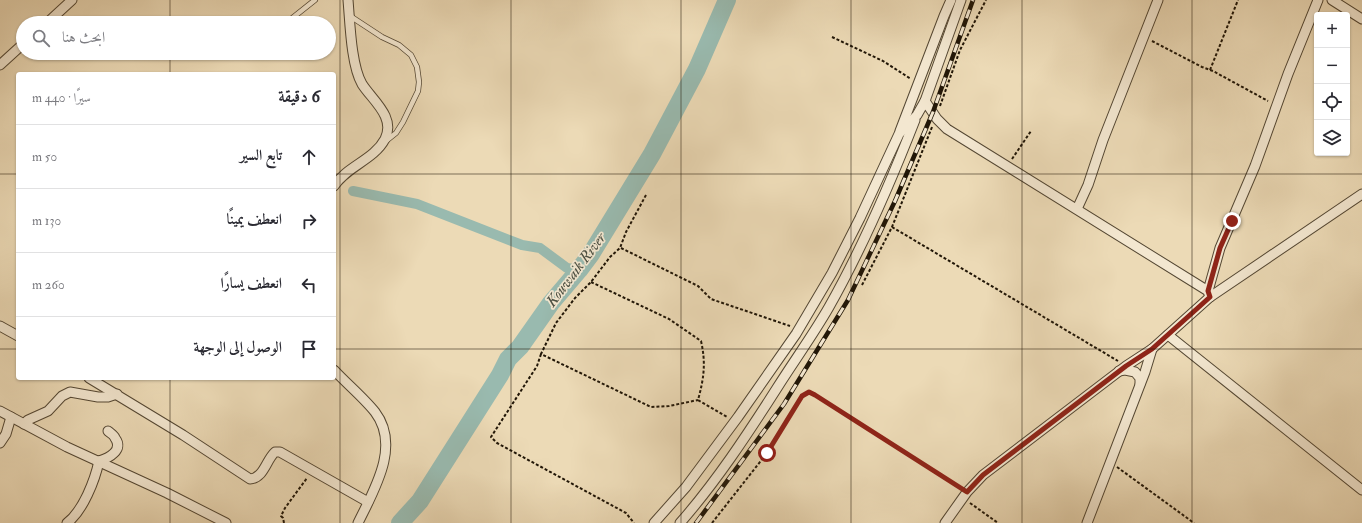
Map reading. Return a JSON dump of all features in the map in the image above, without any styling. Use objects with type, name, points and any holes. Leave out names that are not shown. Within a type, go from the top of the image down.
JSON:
[{"type":"street","points":[[54,16],[72,0]]},
{"type":"street","points":[[336,184],[343,175],[381,145],[386,137],[388,123],[382,110],[359,78],[354,62],[348,0]]},
{"type":"street","points":[[654,523],[686,488],[735,421],[798,330],[832,273],[899,134],[951,0]]},
{"type":"street","points":[[680,523],[752,427],[829,307],[887,192],[917,115],[925,101],[961,0]]},
{"type":"street","points":[[1077,209],[1088,185],[1158,0]]},
{"type":"street","points":[[1209,294],[1220,248],[1255,166],[1276,106],[1318,0]]},
{"type":"street","points":[[1332,0],[1362,18]]},
{"type":"street","points":[[0,65],[16,50]]},
{"type":"street","points":[[925,101],[936,117],[947,129],[1077,209],[1209,294]]},
{"type":"street","points":[[899,134],[917,115]]},
{"type":"street","points":[[945,523],[965,495],[983,475],[1122,369],[1152,349],[1209,294],[1362,194]]},
{"type":"street","points":[[0,326],[16,335]]},
{"type":"street","points":[[1168,335],[1362,490]]},
{"type":"street","points":[[1087,523],[1145,372],[1152,349]]},
{"type":"street","points":[[1122,369],[1135,372],[1140,378],[1140,384]]},
{"type":"street","points":[[336,372],[375,411],[386,436],[385,456],[382,470],[358,523]]},
{"type":"street","points":[[92,380],[184,435],[250,479],[256,479],[261,474],[271,456],[275,452],[280,452],[368,502]]},
{"type":"street","points":[[24,424],[28,420],[48,411],[62,396],[70,392],[98,397],[117,394]]},
{"type":"street","points":[[0,412],[67,447],[168,493],[226,523]]},
{"type":"street","points":[[0,442],[6,434],[11,417]]},
{"type":"street","points":[[99,461],[108,458],[116,452],[118,443],[115,437],[108,431]]},
{"type":"street","points":[[67,523],[74,518],[87,495],[97,473],[99,461]]},
{"type":"lane","points":[[295,16],[315,0]]},
{"type":"lane","points":[[349,16],[373,32],[399,45],[411,55],[417,67],[419,82],[418,91],[412,104],[396,134],[381,145]]},
{"type":"path","points":[[862,285],[892,227],[936,117],[960,50],[986,0]]},
{"type":"path","points":[[1210,70],[1238,0]]},
{"type":"path","points":[[832,36],[883,62],[918,83]]},
{"type":"path","points":[[1144,37],[1210,70],[1276,106]]},
{"type":"path","points":[[1007,166],[1031,132]]},
{"type":"path","points":[[634,523],[626,514],[497,443],[491,437],[537,366],[556,323],[575,298],[591,282],[610,257],[620,248],[626,232],[646,196]]},
{"type":"path","points":[[892,227],[1122,369]]},
{"type":"path","points":[[620,248],[698,286],[711,299],[798,330]]},
{"type":"path","points":[[591,282],[668,319],[701,341],[704,358],[703,382],[698,400]]},
{"type":"path","points":[[541,354],[651,407],[669,406],[698,400],[735,421]]},
{"type":"path","points":[[712,523],[767,453],[802,396],[809,392],[965,495],[998,523]]},
{"type":"path","points":[[1111,462],[1194,523]]},
{"type":"path","points":[[284,523],[281,516],[285,508],[306,478],[316,477],[317,474]]},
{"type":"waterway","name":"Kouwaik River","points":[[400,523],[420,501],[500,375],[508,359],[520,347],[551,303],[591,254],[652,154],[697,69],[727,0]]},
{"type":"waterway","points":[[353,191],[417,204],[522,245],[540,248],[567,268],[579,270]]},
{"type":"railway","points":[[696,523],[784,404],[848,300],[895,201],[933,112],[973,0]]},
{"type":"route","points":[[767,453],[802,396],[809,392],[967,492],[983,475],[1126,366],[1152,349],[1210,297],[1208,291],[1220,248],[1232,221]]}]
